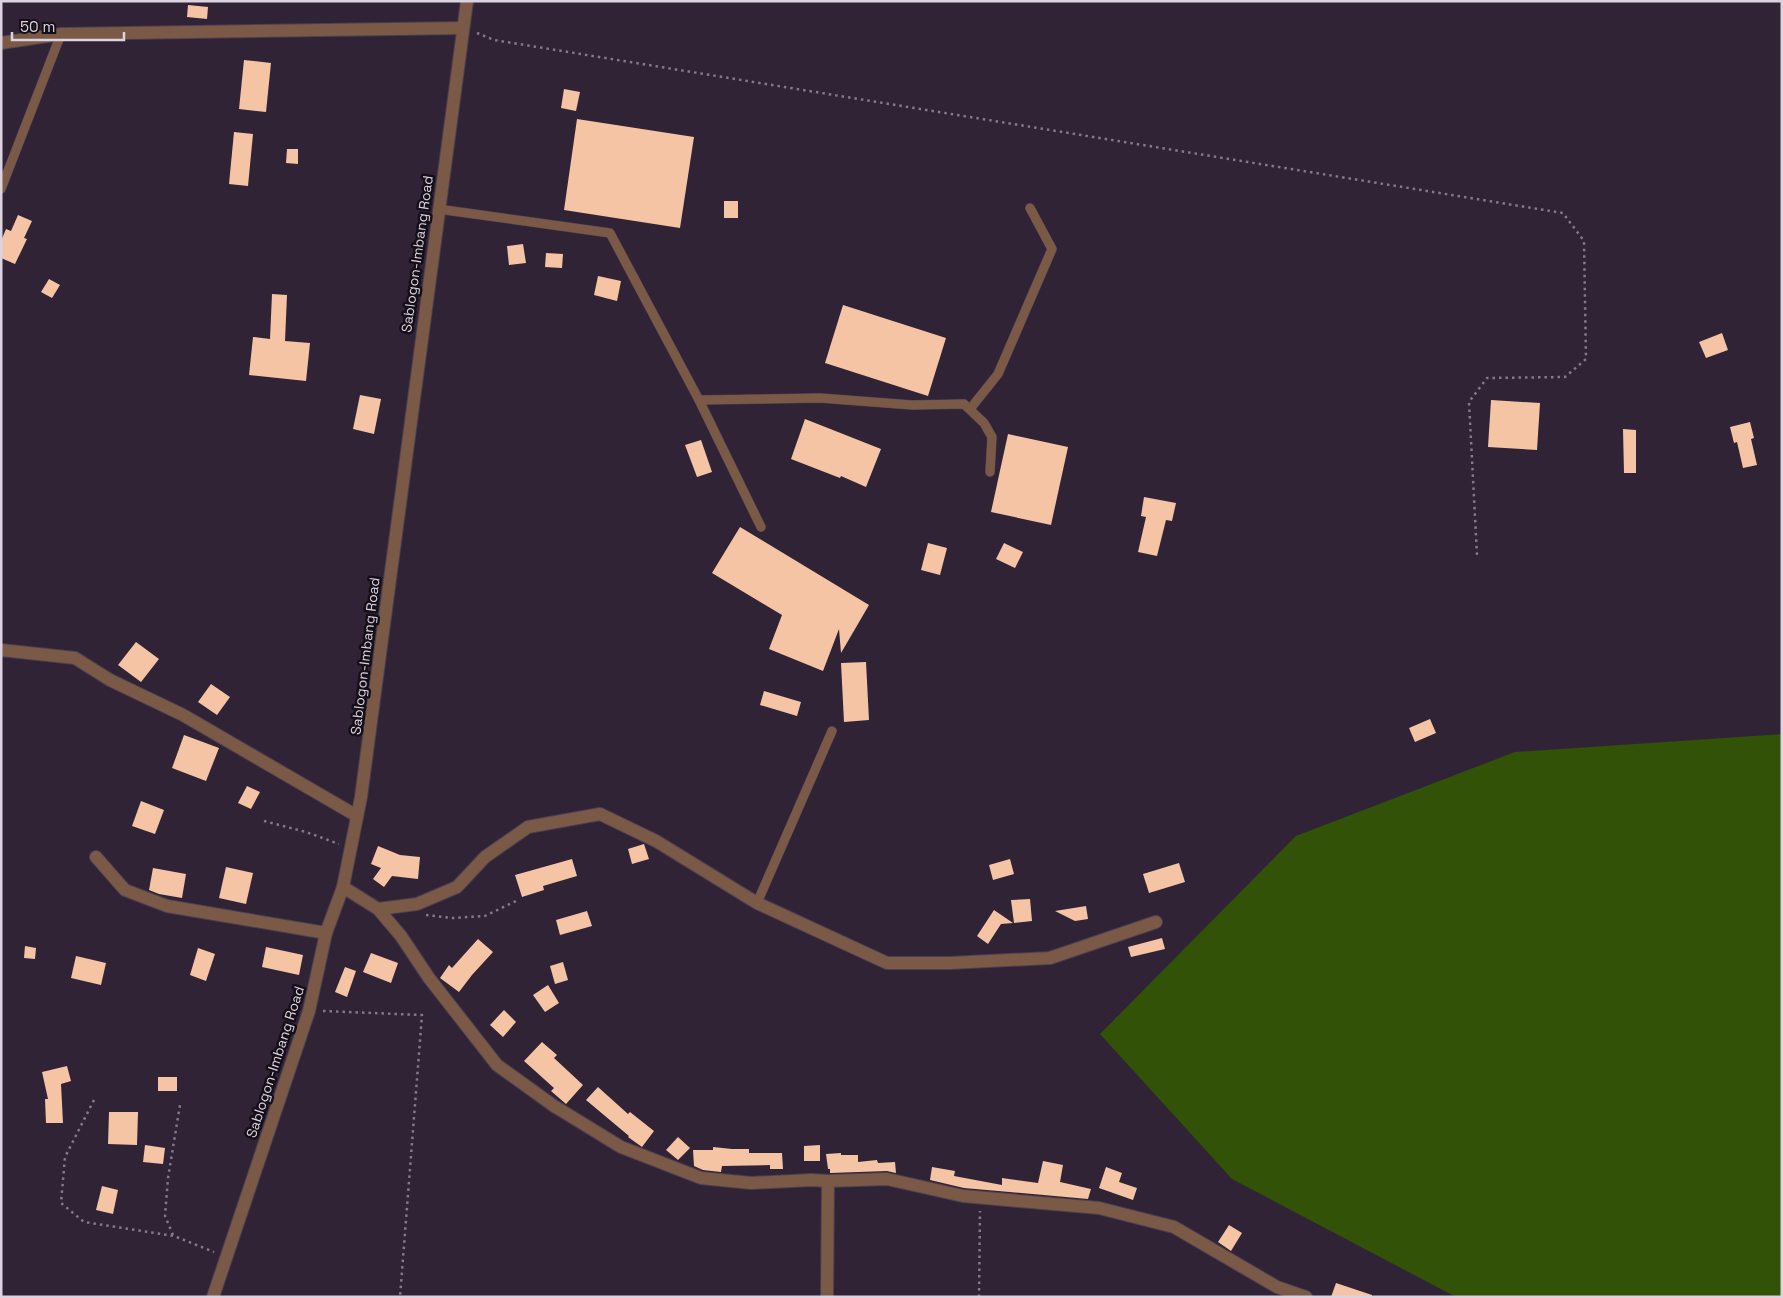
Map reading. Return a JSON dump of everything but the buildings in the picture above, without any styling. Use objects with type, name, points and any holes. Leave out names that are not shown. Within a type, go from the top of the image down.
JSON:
[{"type":"street","name":"Sablogon-Imbang Road","points":[[213,1297],[309,1011],[326,933],[343,888],[358,816],[467,1]]},
{"type":"street","points":[[1,43],[61,34],[463,28]]},
{"type":"street","points":[[1,650],[75,658],[110,680],[183,715],[358,816]]},
{"type":"street","points":[[378,909],[417,904],[457,887],[485,857],[528,827],[600,814],[656,841],[757,903],[887,963],[950,963],[1050,958],[1156,922]]},
{"type":"street","points":[[96,857],[125,890],[167,906],[326,933]]},
{"type":"street","points":[[343,888],[378,909],[401,936],[435,986],[497,1065],[554,1106],[621,1147],[701,1178],[751,1183],[887,1179],[963,1196],[1099,1208],[1174,1227],[1277,1287],[1306,1297]]},
{"type":"street","points":[[827,1297],[828,1181]]},
{"type":"lane","points":[[1,189],[61,34]]},
{"type":"lane","points":[[970,409],[998,374],[1052,249],[1030,208]]},
{"type":"lane","points":[[438,209],[610,234],[699,400],[761,527]]},
{"type":"lane","points":[[699,400],[820,398],[912,405],[964,404],[984,423],[992,437],[990,472]]},
{"type":"lane","points":[[757,903],[832,731]]},
{"type":"path","points":[[463,28],[494,40],[1563,213],[1584,241],[1586,359],[1565,377],[1487,378],[1469,402],[1477,555]]},
{"type":"path","points":[[264,821],[306,832],[351,849]]},
{"type":"path","points":[[425,915],[453,918],[485,916],[518,900]]},
{"type":"path","points":[[309,1011],[422,1015],[400,1297]]},
{"type":"path","points":[[94,1100],[66,1157],[61,1203],[84,1222],[174,1236],[226,1257]]},
{"type":"path","points":[[174,1236],[165,1216],[168,1178],[180,1105]]},
{"type":"path","points":[[979,1297],[981,1197]]},
{"type":"green space","points":[[1782,734],[1782,1297],[1456,1297],[1232,1179],[1100,1034],[1296,836],[1515,752]]}]
